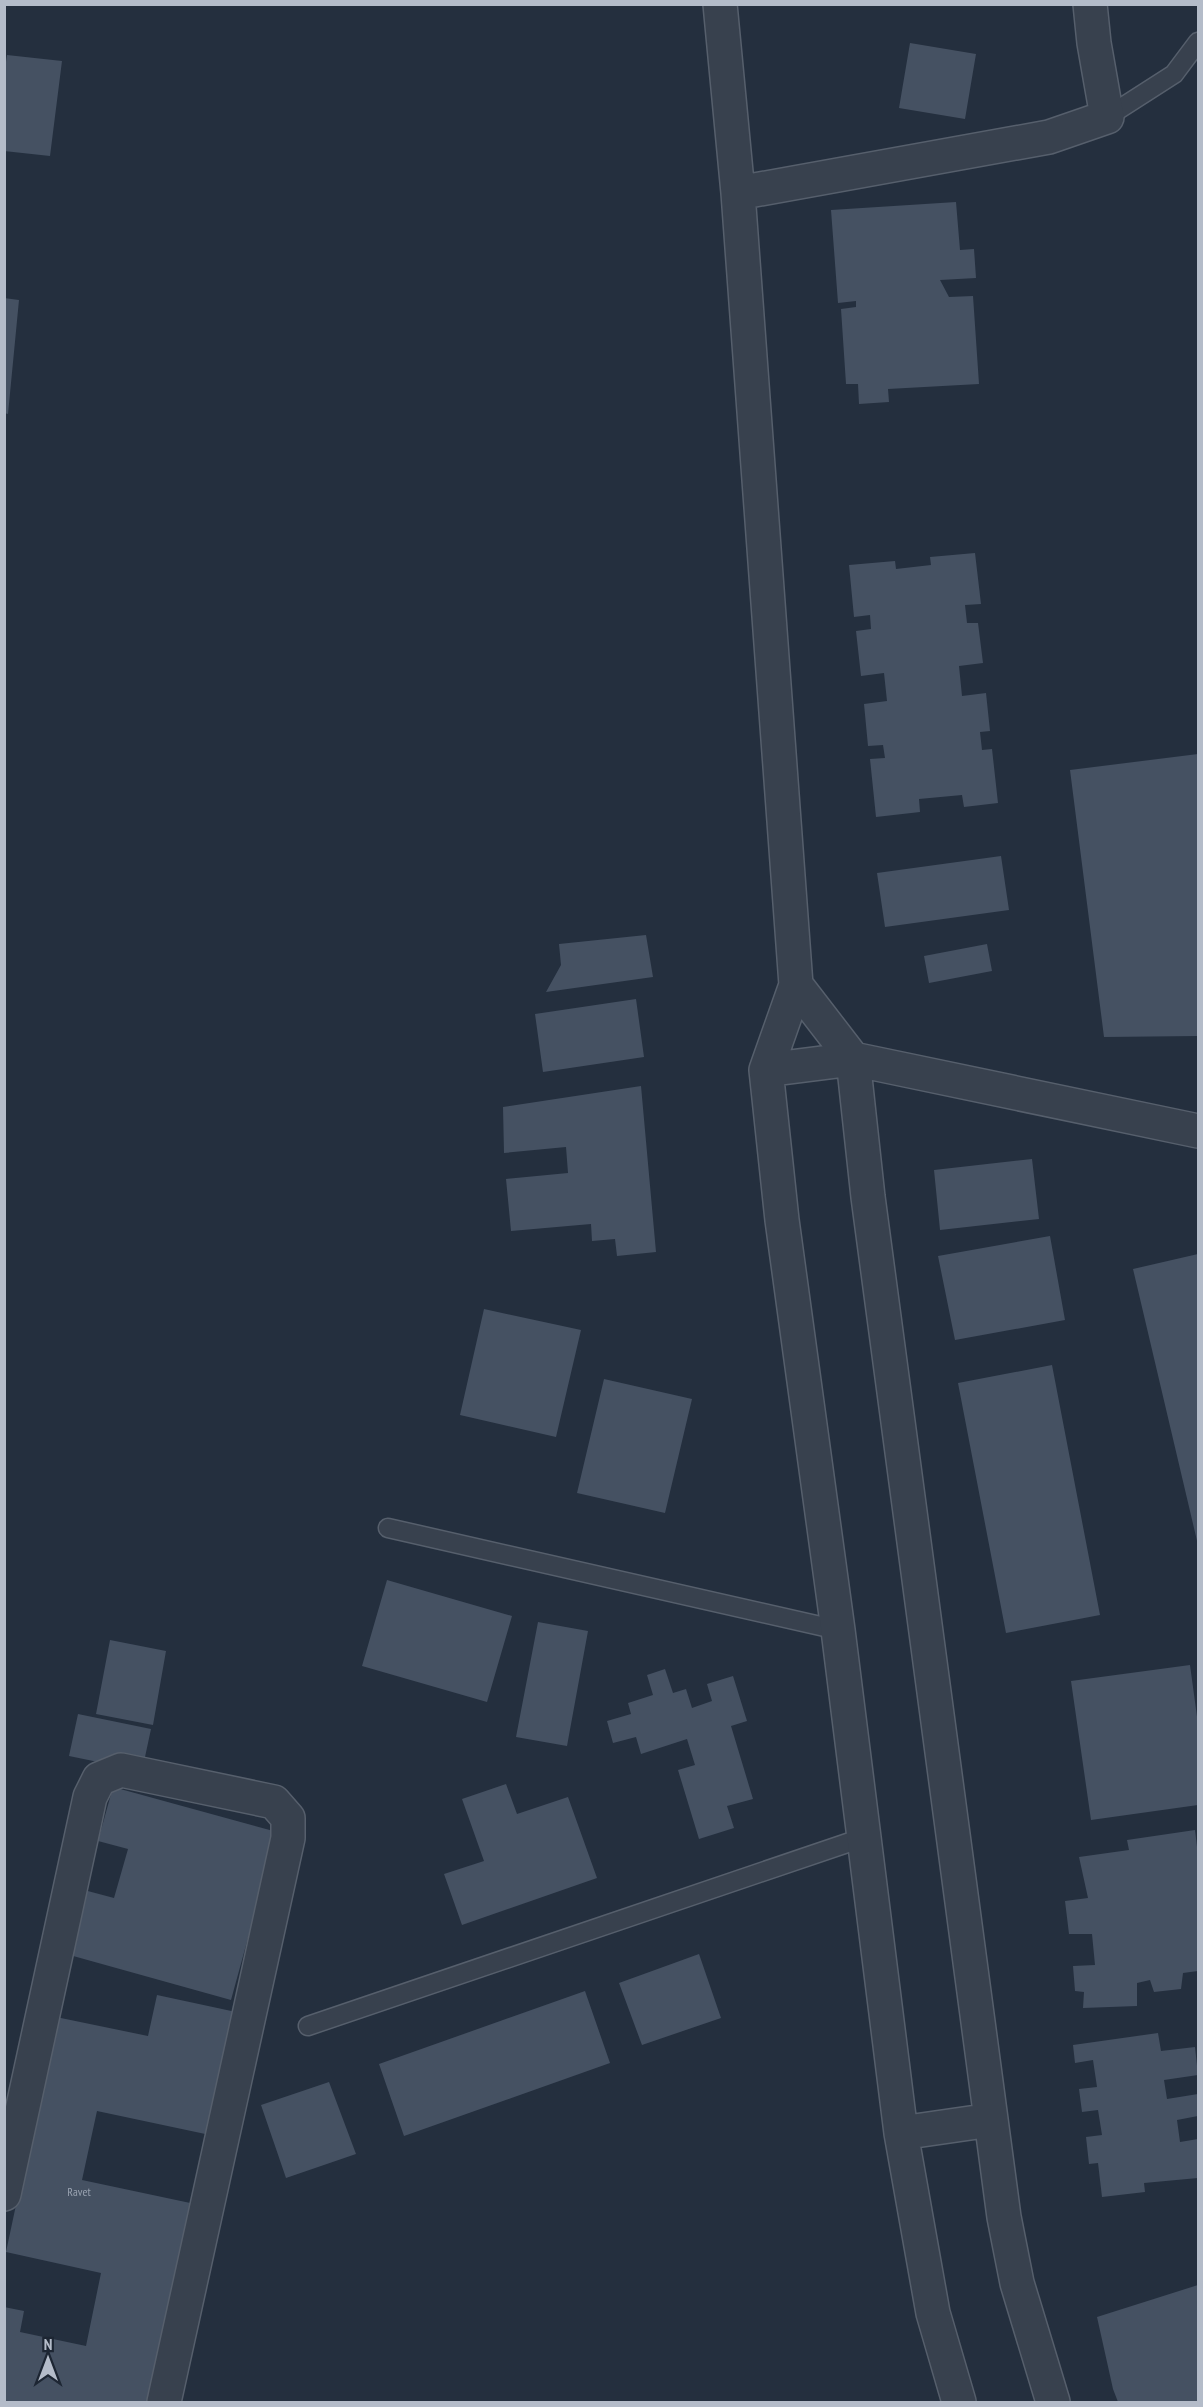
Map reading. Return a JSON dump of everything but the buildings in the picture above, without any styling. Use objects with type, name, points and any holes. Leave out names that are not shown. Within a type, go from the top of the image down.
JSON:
[{"type":"street","points":[[720,4],[738,194],[796,985],[766,1070],[784,1232],[865,1837],[901,2133],[933,2313],[959,2403]]},
{"type":"street","points":[[738,194],[1049,137],[1107,117],[1090,4]]},
{"type":"street","points":[[796,985],[853,1059],[868,1197],[1004,2217],[1017,2283],[1053,2403]]},
{"type":"street","points":[[766,1070],[853,1059],[1198,1131]]},
{"type":"street","points":[[4,2194],[90,1797],[99,1779],[121,1770],[274,1802],[288,1818],[288,1839],[164,2403]]},
{"type":"street","points":[[901,2133],[991,2120]]},
{"type":"lane","points":[[1107,117],[1174,74],[1198,42]]},
{"type":"lane","points":[[388,1528],[838,1630]]},
{"type":"lane","points":[[308,2026],[865,1837]]}]
